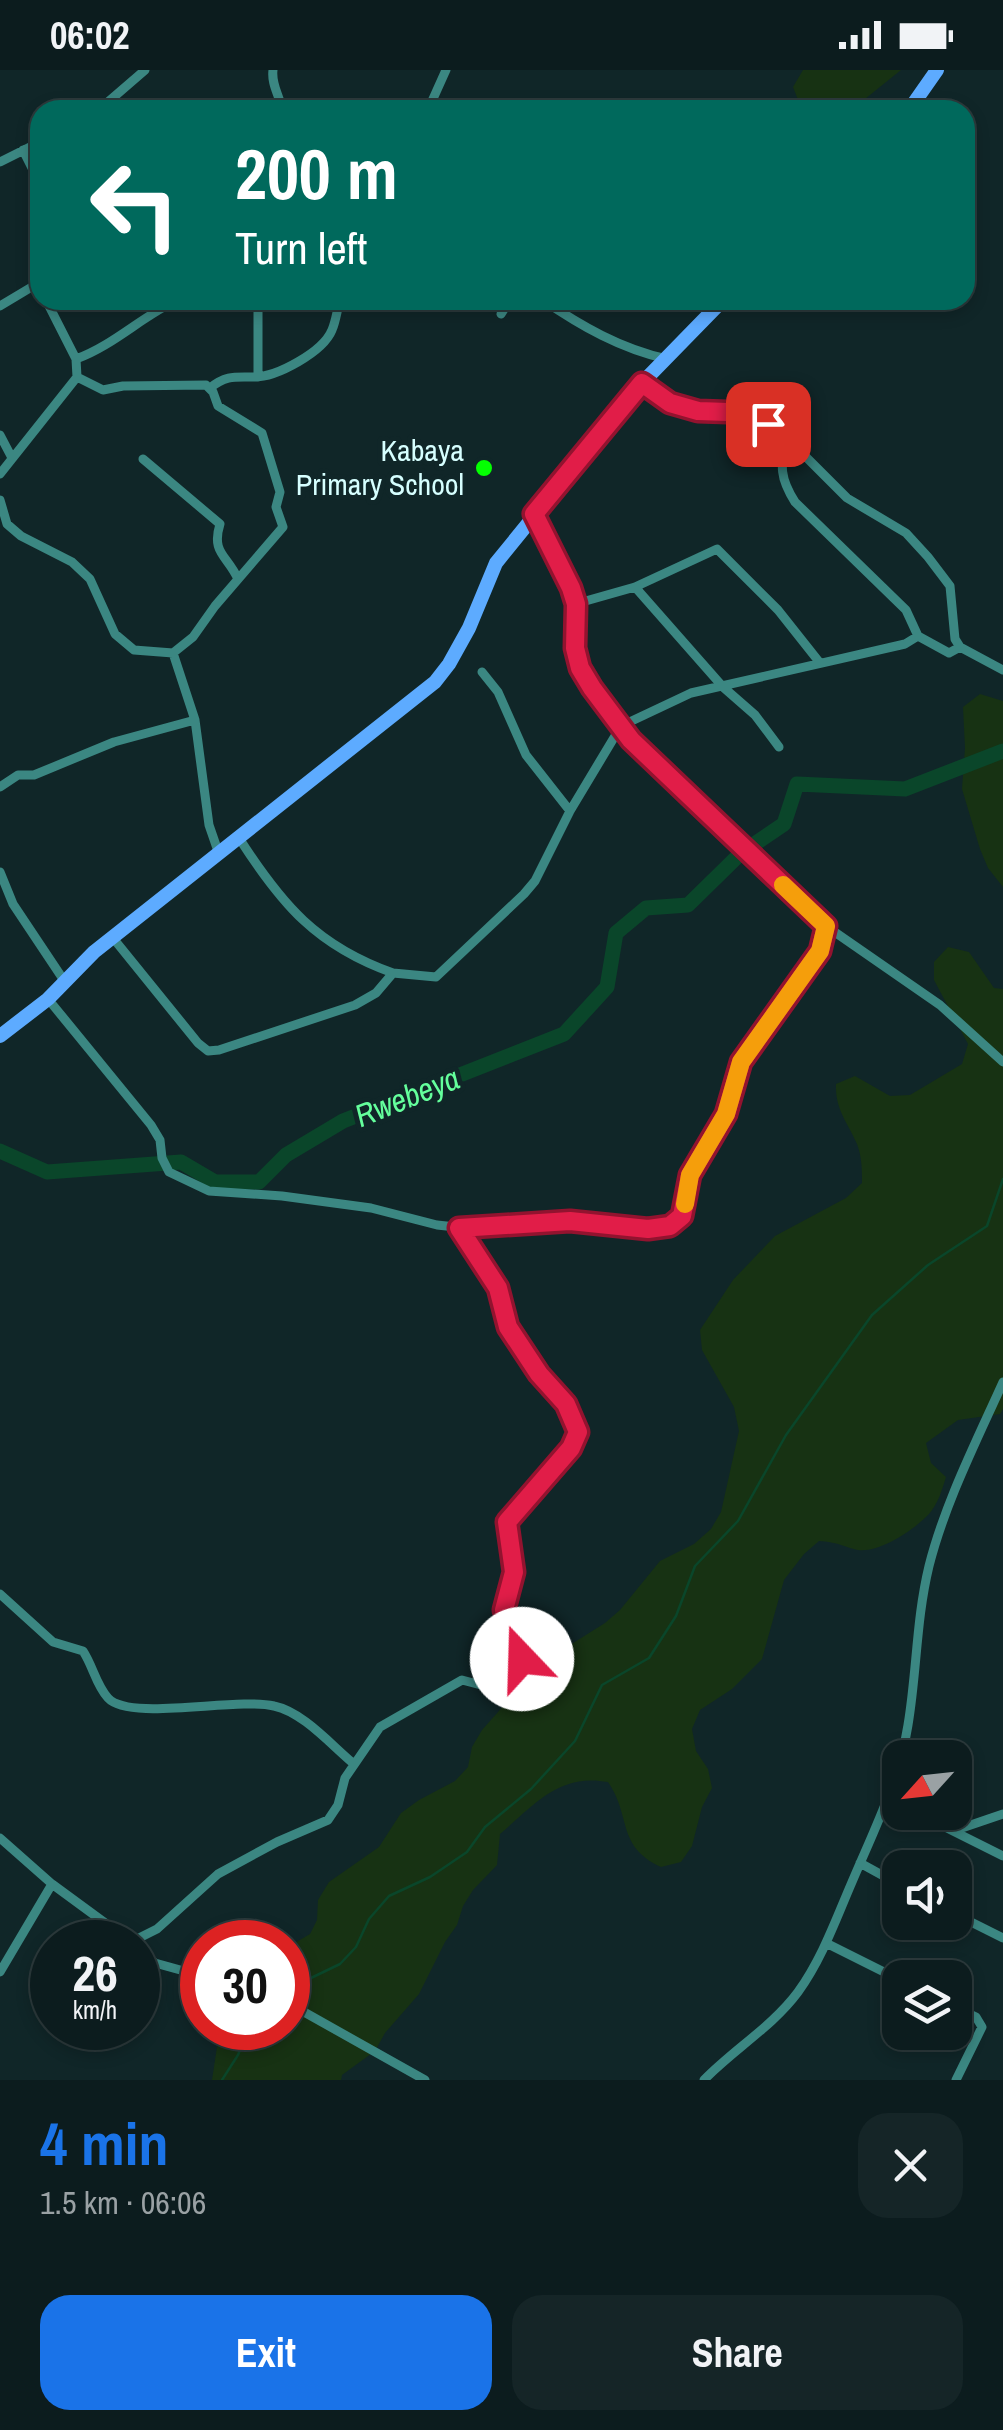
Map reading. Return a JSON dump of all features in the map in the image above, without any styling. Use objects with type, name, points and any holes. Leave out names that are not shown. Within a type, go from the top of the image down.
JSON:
[{"type":"main road","points":[[916,100],[937,70]]},
{"type":"main road","points":[[0,1036],[48,998],[112,938],[435,682],[469,628],[496,563],[642,383],[714,310]]},
{"type":"street","points":[[117,100],[146,70]]},
{"type":"street","points":[[274,70],[274,86],[281,100]]},
{"type":"street","points":[[432,100],[446,70]]},
{"type":"street","points":[[0,162],[30,147]]},
{"type":"street","points":[[23,150],[30,164]]},
{"type":"street","points":[[0,306],[30,289]]},
{"type":"street","points":[[0,474],[77,376],[76,359],[51,310]]},
{"type":"street","points":[[76,359],[100,350],[154,310]]},
{"type":"street","points":[[258,310],[258,377]]},
{"type":"street","points":[[77,376],[89,386],[103,390],[151,384],[210,388],[232,375],[258,377],[286,369],[323,342],[332,332],[338,310]]},
{"type":"street","points":[[501,314],[504,310]]},
{"type":"street","points":[[560,310],[630,349],[667,359]]},
{"type":"street","points":[[642,383],[670,403],[698,411],[749,416],[789,440],[846,498],[906,534],[928,557],[950,586],[955,639],[960,647],[1003,670]]},
{"type":"street","points":[[0,500],[6,524],[72,562],[90,580],[115,634],[134,650],[173,653],[193,637],[283,528],[276,507],[280,492],[262,433],[218,406],[210,388]]},
{"type":"street","points":[[0,435],[11,456]]},
{"type":"street","points":[[789,440],[781,464],[787,490],[795,502],[906,610],[918,636],[950,653],[960,647]]},
{"type":"street","points":[[143,459],[220,524],[217,547],[238,578]]},
{"type":"street","points":[[534,514],[556,554],[576,604],[575,648],[580,668],[631,740],[826,926],[940,1006],[1003,1062]]},
{"type":"street","points":[[576,604],[636,587],[717,549],[778,610],[820,663]]},
{"type":"street","points":[[636,587],[779,747]]},
{"type":"street","points":[[239,838],[271,888],[298,918],[358,961],[393,973],[436,976],[534,881],[622,726],[691,693],[905,644],[918,636]]},
{"type":"street","points":[[173,653],[194,720],[209,825],[219,854]]},
{"type":"street","points":[[482,672],[498,692],[526,755],[570,812]]},
{"type":"street","points":[[0,787],[18,775],[34,775],[114,742],[194,720]]},
{"type":"street","points":[[0,872],[13,904],[65,982]]},
{"type":"street","points":[[48,998],[151,1125],[160,1140],[169,1172],[209,1191],[371,1208],[459,1228],[570,1221],[648,1229],[670,1226],[682,1216],[690,1175],[726,1114],[741,1062],[820,951],[826,926]]},
{"type":"street","points":[[112,938],[208,1051],[334,1014],[376,992],[393,973]]},
{"type":"street","points":[[160,1926],[218,1874],[328,1820],[334,1814],[345,1778],[380,1727],[455,1682],[470,1680],[496,1691],[509,1683],[523,1654],[504,1610],[514,1572],[507,1522],[571,1448],[578,1432],[566,1404],[539,1374],[508,1327],[498,1288],[459,1228]]},
{"type":"street","points":[[904,1740],[915,1674],[916,1631],[930,1566],[940,1530],[1003,1382]]},
{"type":"street","points":[[0,1594],[47,1639],[84,1651],[101,1688],[117,1706],[144,1710],[201,1705],[273,1706],[298,1718],[354,1764]]},
{"type":"street","points":[[953,1831],[1003,1814]]},
{"type":"street","points":[[704,2080],[768,2026],[794,1997],[826,1943],[882,1816]]},
{"type":"street","points":[[953,1831],[1003,1856]]},
{"type":"street","points":[[0,1838],[97,1920]]},
{"type":"street","points":[[860,1864],[882,1876]]},
{"type":"street","points":[[0,1972],[52,1884]]},
{"type":"street","points":[[972,1922],[1003,1938]]},
{"type":"street","points":[[826,1943],[882,1971]]},
{"type":"street","points":[[972,2015],[982,2027],[972,2047]]},
{"type":"street","points":[[310,2016],[425,2080]]},
{"type":"street","points":[[956,2080],[971,2050]]},
{"type":"green space","points":[[803,70],[901,70],[863,100],[798,100],[793,87]]},
{"type":"green space","points":[[980,694],[1003,701],[1003,887],[980,849],[962,789],[963,707]]},
{"type":"green space","points":[[948,947],[969,952],[994,988],[1003,989],[1000,1414],[958,1420],[926,1443],[931,1463],[946,1477],[935,1506],[915,1526],[886,1544],[867,1550],[819,1541],[784,1580],[762,1659],[732,1689],[700,1710],[692,1729],[696,1751],[708,1769],[712,1788],[702,1807],[692,1846],[681,1862],[661,1867],[637,1850],[608,1782],[575,1782],[549,1793],[500,1834],[497,1865],[463,1906],[457,1925],[419,1994],[385,2033],[375,2051],[342,2075],[341,2080],[212,2080],[217,2050],[310,2050],[310,1934],[317,1920],[318,1900],[329,1882],[379,1847],[401,1813],[455,1781],[468,1767],[472,1747],[482,1730],[514,1694],[522,1675],[550,1650],[570,1645],[605,1623],[660,1561],[694,1544],[711,1529],[721,1512],[739,1431],[734,1407],[702,1350],[700,1330],[733,1280],[775,1236],[846,1198],[862,1183],[859,1149],[840,1108],[836,1084],[855,1076],[890,1096],[910,1095],[962,1064],[968,1044],[934,980],[934,962]]},
{"type":"waterway","name":"Rwebeya","points":[[750,847],[784,824],[797,784],[905,789],[1003,751]]},
{"type":"waterway","name":"Rwebeya","points":[[0,1151],[47,1172],[181,1162],[215,1182],[259,1182],[286,1155],[343,1121],[564,1034],[607,987],[616,933],[646,908],[688,905],[740,854]]},
{"type":"waterway","points":[[310,1978],[340,1964],[356,1947],[369,1919],[389,1896],[430,1877],[467,1852],[485,1827],[531,1789],[575,1741],[602,1685],[649,1658],[676,1616],[695,1566],[738,1521],[786,1435],[872,1315],[928,1265],[987,1226],[1003,1179]]},
{"type":"waterway","points":[[222,2080],[240,2050]]},
{"type":"slow traffic","points":[[685,1204],[690,1175],[726,1114],[741,1062],[820,951],[826,926],[783,885]]},
{"type":"place","name":"Kabaya Primary School","points":[[484,468]]},
{"type":"route","points":[[522,1659],[522,1650],[504,1610],[514,1572],[507,1522],[571,1448],[578,1432],[566,1404],[539,1374],[508,1327],[498,1288],[459,1228],[570,1221],[648,1229],[670,1226],[682,1216],[690,1175],[726,1114],[741,1062],[820,951],[826,926],[631,740],[592,688],[580,668],[575,648],[576,604],[571,588],[534,514],[642,383],[670,403],[698,411],[749,416],[768,424]]}]
